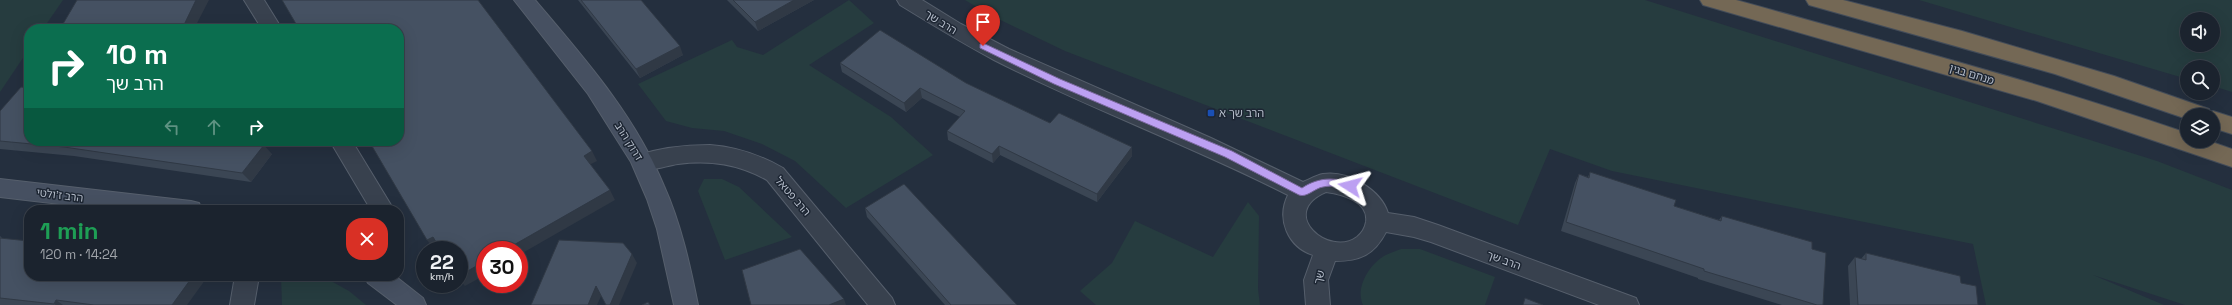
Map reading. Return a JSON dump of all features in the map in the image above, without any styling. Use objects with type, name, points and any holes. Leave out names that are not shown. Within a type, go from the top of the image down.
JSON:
[{"type":"highway","name":"מנחם בגין","points":[[1710,0],[1964,72],[2146,127],[2232,158]]},
{"type":"highway","points":[[1816,0],[1928,30],[2138,92],[2182,108]]},
{"type":"highway","points":[[2220,122],[2232,126]]},
{"type":"street","points":[[254,0],[269,24]]},
{"type":"street","name":"דרוק הרב","points":[[524,0],[595,88],[643,162],[653,184],[668,227],[686,305]]},
{"type":"street","name":"הרב שך","points":[[907,0],[944,24],[1011,60],[1228,154],[1302,192]]},
{"type":"street","points":[[344,146],[380,205]]},
{"type":"street","name":"הרב פטאל","points":[[643,162],[702,152],[740,158],[757,163],[780,180],[883,305]]},
{"type":"street","points":[[1324,183],[1337,183],[1350,186],[1361,192],[1370,200],[1376,210],[1378,221],[1375,233],[1367,242],[1356,249],[1342,252],[1327,250],[1313,245],[1302,236],[1295,225],[1293,213],[1295,202],[1302,192],[1312,186],[1324,183]]},
{"type":"street","name":"הרב ז'ולטי","points":[[0,188],[148,205]]},
{"type":"street","name":"הרב שך","points":[[1378,221],[1426,231],[1627,305]]},
{"type":"street","name":"שך","points":[[1318,305],[1316,280],[1327,250]]},
{"type":"street","points":[[242,305],[246,281]]},
{"type":"street","points":[[383,281],[414,305]]},
{"type":"green space","points":[[0,0],[63,0],[46,24],[24,24],[24,56],[0,92]]},
{"type":"green space","points":[[849,0],[874,23],[809,65],[891,117],[933,155],[846,208],[795,161],[762,144],[724,131],[692,128],[666,121],[638,84],[732,40],[737,47],[763,55]]},
{"type":"green space","points":[[965,0],[1645,0],[2157,161],[2232,190],[2232,305],[2185,305],[2093,275],[2164,305],[1986,305],[1973,244],[1612,171],[1550,149],[1518,225],[1065,51],[988,14]]},
{"type":"green space","points":[[1919,0],[2232,0],[2232,92],[2220,88],[2220,60],[2180,60],[2180,77]]},
{"type":"green space","points":[[704,179],[722,179],[739,187],[792,237],[725,260],[698,191]]},
{"type":"green space","points":[[1248,202],[1259,216],[1258,289],[1260,305],[1096,305],[1080,291],[1112,263],[1135,221],[1213,257]]},
{"type":"green space","points":[[1401,249],[1420,249],[1495,277],[1485,305],[1363,305],[1361,298],[1362,284],[1373,265],[1384,256]]},
{"type":"green space","points":[[281,281],[331,281],[349,291],[366,305],[282,305]]},
{"type":"building","points":[[77,0],[196,0],[184,24],[63,24]]},
{"type":"building","points":[[282,0],[478,0],[592,151],[584,156],[610,190],[521,241],[476,241],[476,266],[468,271],[468,241],[435,241],[433,237],[427,240],[372,146],[404,146],[404,24],[296,24]]},
{"type":"building","points":[[581,0],[641,0],[680,46],[636,69]]},
{"type":"building","points":[[733,0],[794,0],[755,22]]},
{"type":"building","points":[[880,30],[966,83],[1050,123],[1059,113],[1132,147],[1097,194],[999,146],[992,154],[947,131],[965,111],[920,88],[904,103],[840,63]]},
{"type":"building","points":[[21,87],[24,87],[24,143],[0,141],[0,111]]},
{"type":"building","points":[[53,146],[263,146],[242,173]]},
{"type":"building","points":[[1590,172],[1676,200],[1674,206],[1721,221],[1722,216],[1812,242],[1812,249],[1826,253],[1823,305],[1817,305],[1704,271],[1704,269],[1566,222],[1579,174],[1589,178]]},
{"type":"building","points":[[904,184],[1017,305],[951,305],[865,208]]},
{"type":"building","points":[[0,238],[24,240],[24,281],[189,281],[172,305],[94,305],[56,300],[54,304],[0,298]]},
{"type":"building","points":[[559,240],[623,243],[632,254],[610,305],[606,305],[596,286],[588,305],[531,305]]},
{"type":"building","points":[[800,249],[844,299],[829,305],[751,305],[742,270]]},
{"type":"building","points":[[1866,253],[1960,276],[1961,283],[1976,286],[1978,305],[1858,305],[1855,257],[1866,260]]},
{"type":"building","points":[[1525,298],[1543,305],[1523,305]]},
{"type":"building","points":[[648,302],[650,305],[642,305]]},
{"type":"place","name":"הרב שך א","points":[[1211,113]]},
{"type":"route","points":[[983,46],[1057,81],[1228,154],[1302,192],[1312,186],[1324,183],[1337,183],[1350,186]]}]
